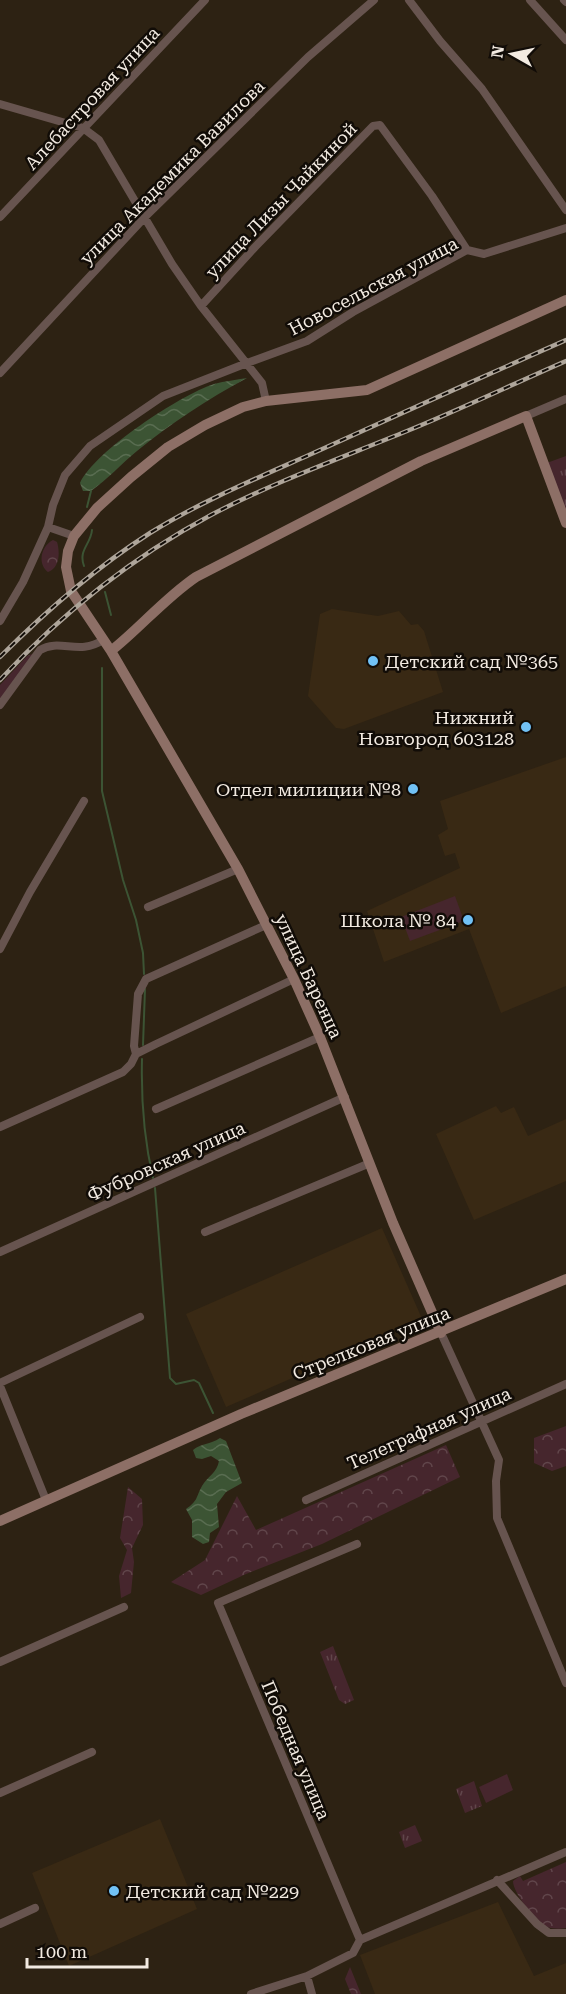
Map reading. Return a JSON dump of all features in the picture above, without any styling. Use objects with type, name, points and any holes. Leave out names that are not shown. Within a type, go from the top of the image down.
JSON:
[{"type":"street","name":"Алебастровая улица","points":[[0,217],[204,0]]},
{"type":"street","name":"улица Академика Вавилова","points":[[0,373],[145,217],[309,57],[374,0]]},
{"type":"street","points":[[409,0],[440,41],[482,89],[566,210]]},
{"type":"street","points":[[530,0],[566,40]]},
{"type":"street","points":[[0,104],[83,128],[99,140],[172,264],[201,306],[262,383],[266,401]]},
{"type":"street","name":"улица Лизы Чайкиной","points":[[201,306],[373,126],[380,125],[400,151],[467,250]]},
{"type":"street","name":"Новосельская улица","points":[[0,621],[23,582],[48,527],[53,505],[65,475],[90,446],[163,396],[307,342],[353,312],[467,250],[484,254],[566,228]]},
{"type":"street","points":[[48,527],[74,536],[97,508],[168,447],[214,421],[243,408],[266,401],[368,390],[566,300]]},
{"type":"street","points":[[111,651],[196,577],[421,461],[566,399]]},
{"type":"street","points":[[526,416],[566,523]]},
{"type":"street","name":"улица Баренца","points":[[74,536],[68,551],[66,567],[71,591],[111,651],[238,869],[294,979],[345,1097],[393,1223],[441,1333]]},
{"type":"street","points":[[0,705],[40,650],[47,646],[86,648],[103,640]]},
{"type":"street","points":[[0,949],[30,892],[84,801]]},
{"type":"street","points":[[148,907],[238,869]]},
{"type":"street","points":[[136,1054],[134,1046],[138,994],[146,980],[266,925]]},
{"type":"street","points":[[0,1127],[123,1072],[128,1069],[136,1054],[294,979]]},
{"type":"street","points":[[156,1109],[320,1037]]},
{"type":"street","name":"Фубровская улица","points":[[0,1252],[345,1097]]},
{"type":"street","points":[[205,1232],[370,1163]]},
{"type":"street","name":"Стрелковая улица","points":[[0,1521],[188,1437],[566,1279]]},
{"type":"street","points":[[46,1500],[0,1384],[140,1317]]},
{"type":"street","points":[[441,1333],[499,1460],[496,1481],[497,1518],[566,1683]]},
{"type":"street","name":"Телеграфная улица","points":[[306,1500],[566,1384]]},
{"type":"street","name":"Победная улица","points":[[357,1544],[218,1603],[360,1940]]},
{"type":"street","points":[[0,1662],[124,1607]]},
{"type":"street","points":[[0,1793],[92,1752]]},
{"type":"street","points":[[251,1994],[307,1976],[353,1953],[360,1940],[566,1852]]},
{"type":"street","points":[[497,1880],[537,1924],[549,1933],[566,1933]]},
{"type":"street","points":[[0,1924],[35,1908]]},
{"type":"street","points":[[307,1976],[312,1994]]},
{"type":"shaded area","name":"Детский сад №365","points":[[332,609],[378,616],[399,611],[411,625],[418,624],[424,631],[443,692],[344,729],[336,728],[308,696],[320,614]]},
{"type":"shaded area","name":"Школа № 84","points":[[566,757],[566,986],[501,1013],[469,929],[384,962],[367,911],[460,868],[455,853],[445,856],[438,835],[448,829],[440,801]]},
{"type":"shaded area","points":[[496,1106],[501,1113],[514,1107],[528,1136],[566,1119],[566,1181],[474,1220],[436,1134]]},
{"type":"shaded area","points":[[382,1228],[423,1321],[226,1407],[186,1314]]},
{"type":"shaded area","name":"Детский сад №229","points":[[160,1819],[197,1909],[69,1966],[32,1873]]},
{"type":"shaded area","points":[[498,1902],[534,1976],[566,1963],[566,1994],[375,1994],[360,1955]]},
{"type":"green space","points":[[566,456],[566,523],[544,464]]},
{"type":"green space","points":[[53,540],[57,542],[58,559],[55,567],[48,572],[42,564],[42,555],[46,546]]},
{"type":"green space","points":[[35,653],[0,700],[0,685],[27,656]]},
{"type":"green space","points":[[455,896],[464,921],[410,941],[401,917]]},
{"type":"green space","points":[[566,1426],[566,1466],[552,1471],[534,1463],[534,1438]]},
{"type":"green space","points":[[446,1445],[460,1477],[322,1544],[246,1574],[201,1595],[171,1582],[205,1560],[237,1496],[256,1530]]},
{"type":"green space","points":[[128,1487],[142,1499],[143,1525],[132,1548],[134,1562],[131,1593],[121,1598],[119,1576],[127,1550],[120,1538]]},
{"type":"green space","points":[[333,1646],[354,1700],[345,1704],[339,1700],[320,1652]]},
{"type":"green space","points":[[507,1774],[513,1790],[486,1803],[479,1787]]},
{"type":"green space","points":[[474,1781],[482,1806],[465,1813],[456,1789]]},
{"type":"green space","points":[[415,1825],[422,1841],[405,1848],[399,1832]]},
{"type":"green space","points":[[566,1862],[566,1928],[549,1928],[526,1907],[513,1881],[520,1876],[523,1881]]},
{"type":"green space","points":[[350,1967],[361,1994],[351,1994],[345,1979]]},
{"type":"water","points":[[247,378],[204,403],[163,431],[91,491],[83,491],[80,483],[89,470],[102,456],[140,426],[199,390],[214,384]]},
{"type":"water","points":[[220,1438],[226,1441],[242,1483],[226,1492],[217,1504],[219,1527],[210,1533],[209,1542],[203,1544],[192,1537],[192,1520],[186,1509],[195,1501],[219,1461],[211,1456],[196,1458],[193,1450]]},
{"type":"waterway","points":[[87,507],[91,491]]},
{"type":"waterway","points":[[84,566],[84,551],[92,530]]},
{"type":"waterway","points":[[105,592],[111,615]]},
{"type":"waterway","points":[[102,668],[102,791],[123,880],[136,920],[143,953],[144,974]]},
{"type":"waterway","points":[[143,1045],[145,989]]},
{"type":"waterway","points":[[142,1059],[144,1119],[153,1178]]},
{"type":"waterway","points":[[155,1188],[170,1378],[176,1384],[194,1380],[199,1383],[213,1413]]},
{"type":"railway","points":[[0,657],[90,575],[169,522],[248,482],[566,340]]},
{"type":"railway","points":[[0,680],[47,632],[98,589],[153,550],[211,515],[283,481],[427,423],[566,361]]},
{"type":"place","name":"Детский сад №365","points":[[373,661]]},
{"type":"place","name":"Нижний Новгород 603128","points":[[526,727]]},
{"type":"place","name":"Отдел милиции №8","points":[[413,789]]},
{"type":"place","name":"Школа № 84","points":[[468,920]]},
{"type":"place","name":"Детский сад №229","points":[[114,1891]]}]
